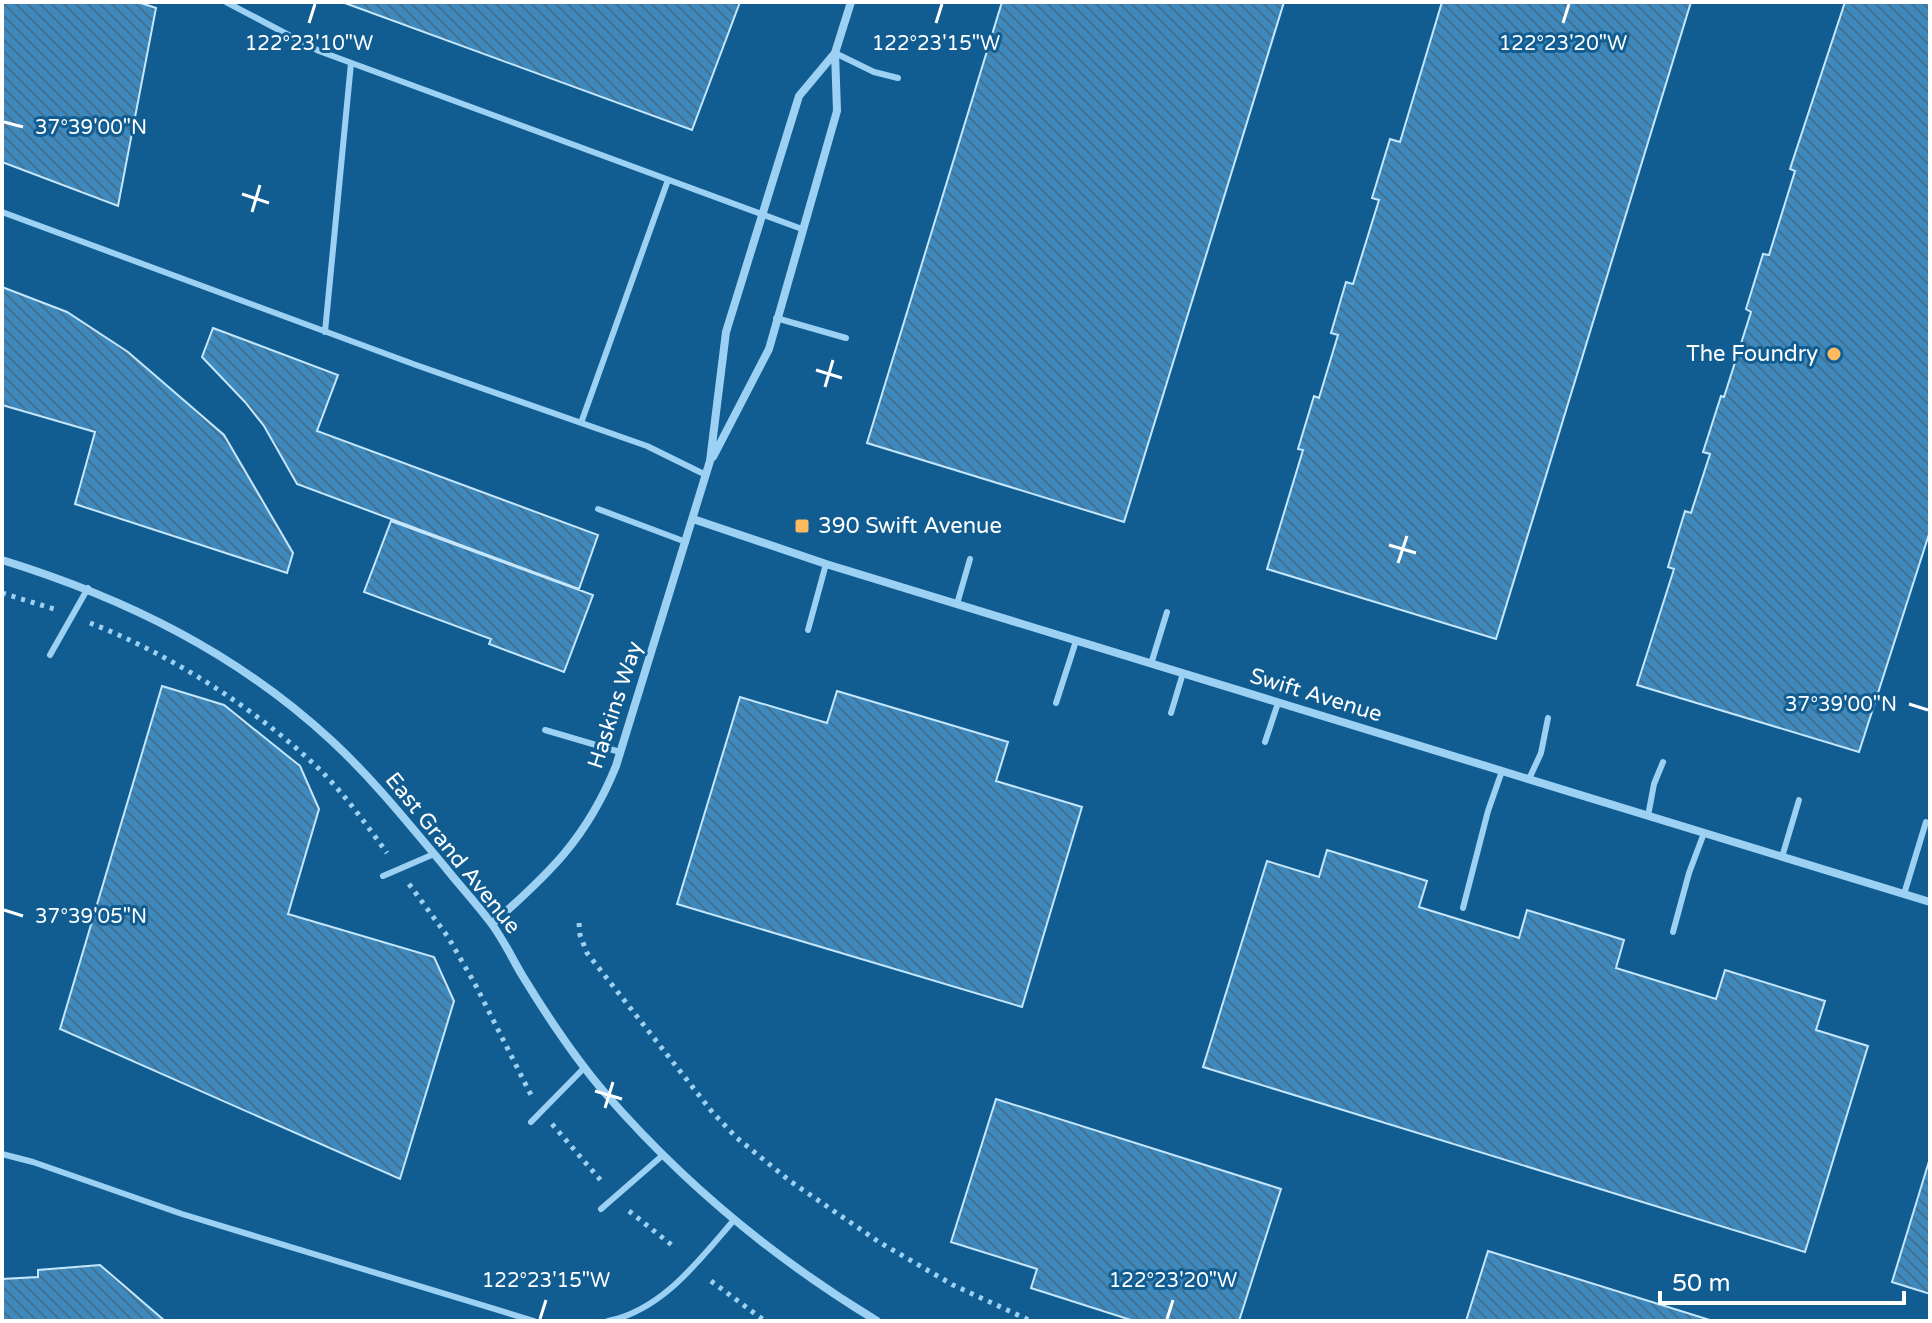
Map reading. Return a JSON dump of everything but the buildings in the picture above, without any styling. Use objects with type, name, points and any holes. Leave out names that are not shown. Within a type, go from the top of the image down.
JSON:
[{"type":"street","name":"Haskins Way","points":[[710,461],[769,349],[837,111],[835,53],[851,2]]},
{"type":"street","name":"Haskins Way","points":[[492,924],[538,884],[583,833],[602,800],[620,752],[710,461],[726,332],[799,96],[835,53]]},
{"type":"street","name":"Swift Avenue","points":[[693,519],[826,564],[1930,902]]},
{"type":"street","name":"East Grand Avenue","points":[[2,560],[88,588],[193,640],[288,705],[331,741],[369,777],[492,924],[565,1042],[663,1155],[734,1220],[803,1273],[877,1321]]},
{"type":"lane","points":[[226,2],[319,51],[802,229]]},
{"type":"lane","points":[[835,53],[874,72],[898,78]]},
{"type":"lane","points":[[325,332],[351,63]]},
{"type":"lane","points":[[581,423],[668,180]]},
{"type":"lane","points":[[2,212],[325,332],[647,446],[706,475]]},
{"type":"lane","points":[[776,318],[846,338]]},
{"type":"lane","points":[[598,509],[686,542]]},
{"type":"lane","points":[[957,604],[970,559]]},
{"type":"lane","points":[[808,630],[826,564]]},
{"type":"lane","points":[[50,655],[88,588]]},
{"type":"lane","points":[[1151,664],[1167,612]]},
{"type":"lane","points":[[1056,703],[1076,641]]},
{"type":"lane","points":[[1171,713],[1183,673]]},
{"type":"lane","points":[[1265,742],[1278,703]]},
{"type":"lane","points":[[1529,779],[1541,753],[1548,718]]},
{"type":"lane","points":[[545,730],[620,752]]},
{"type":"lane","points":[[1648,816],[1654,784],[1663,762]]},
{"type":"lane","points":[[1463,908],[1488,811],[1502,771]]},
{"type":"lane","points":[[1782,857],[1799,800]]},
{"type":"lane","points":[[1904,894],[1926,822]]},
{"type":"lane","points":[[1673,932],[1704,833]]},
{"type":"lane","points":[[383,876],[434,854]]},
{"type":"lane","points":[[531,1122],[585,1067]]},
{"type":"lane","points":[[2,1154],[182,1214],[534,1321]]},
{"type":"lane","points":[[601,1209],[663,1155]]},
{"type":"lane","points":[[608,1321],[618,1319],[667,1293],[734,1220]]},
{"type":"path","points":[[2,593],[67,614]]},
{"type":"path","points":[[82,620],[125,637],[196,674],[284,739],[319,769],[426,907]]},
{"type":"path","points":[[579,923],[587,953],[713,1113],[737,1138],[790,1181],[879,1242],[953,1285],[1031,1321]]},
{"type":"path","points":[[711,1281],[765,1321]]},
{"type":"place","name":"The Foundry","points":[[1834,354]]},
{"type":"place","name":"390 Swift Avenue","points":[[802,526]]}]
